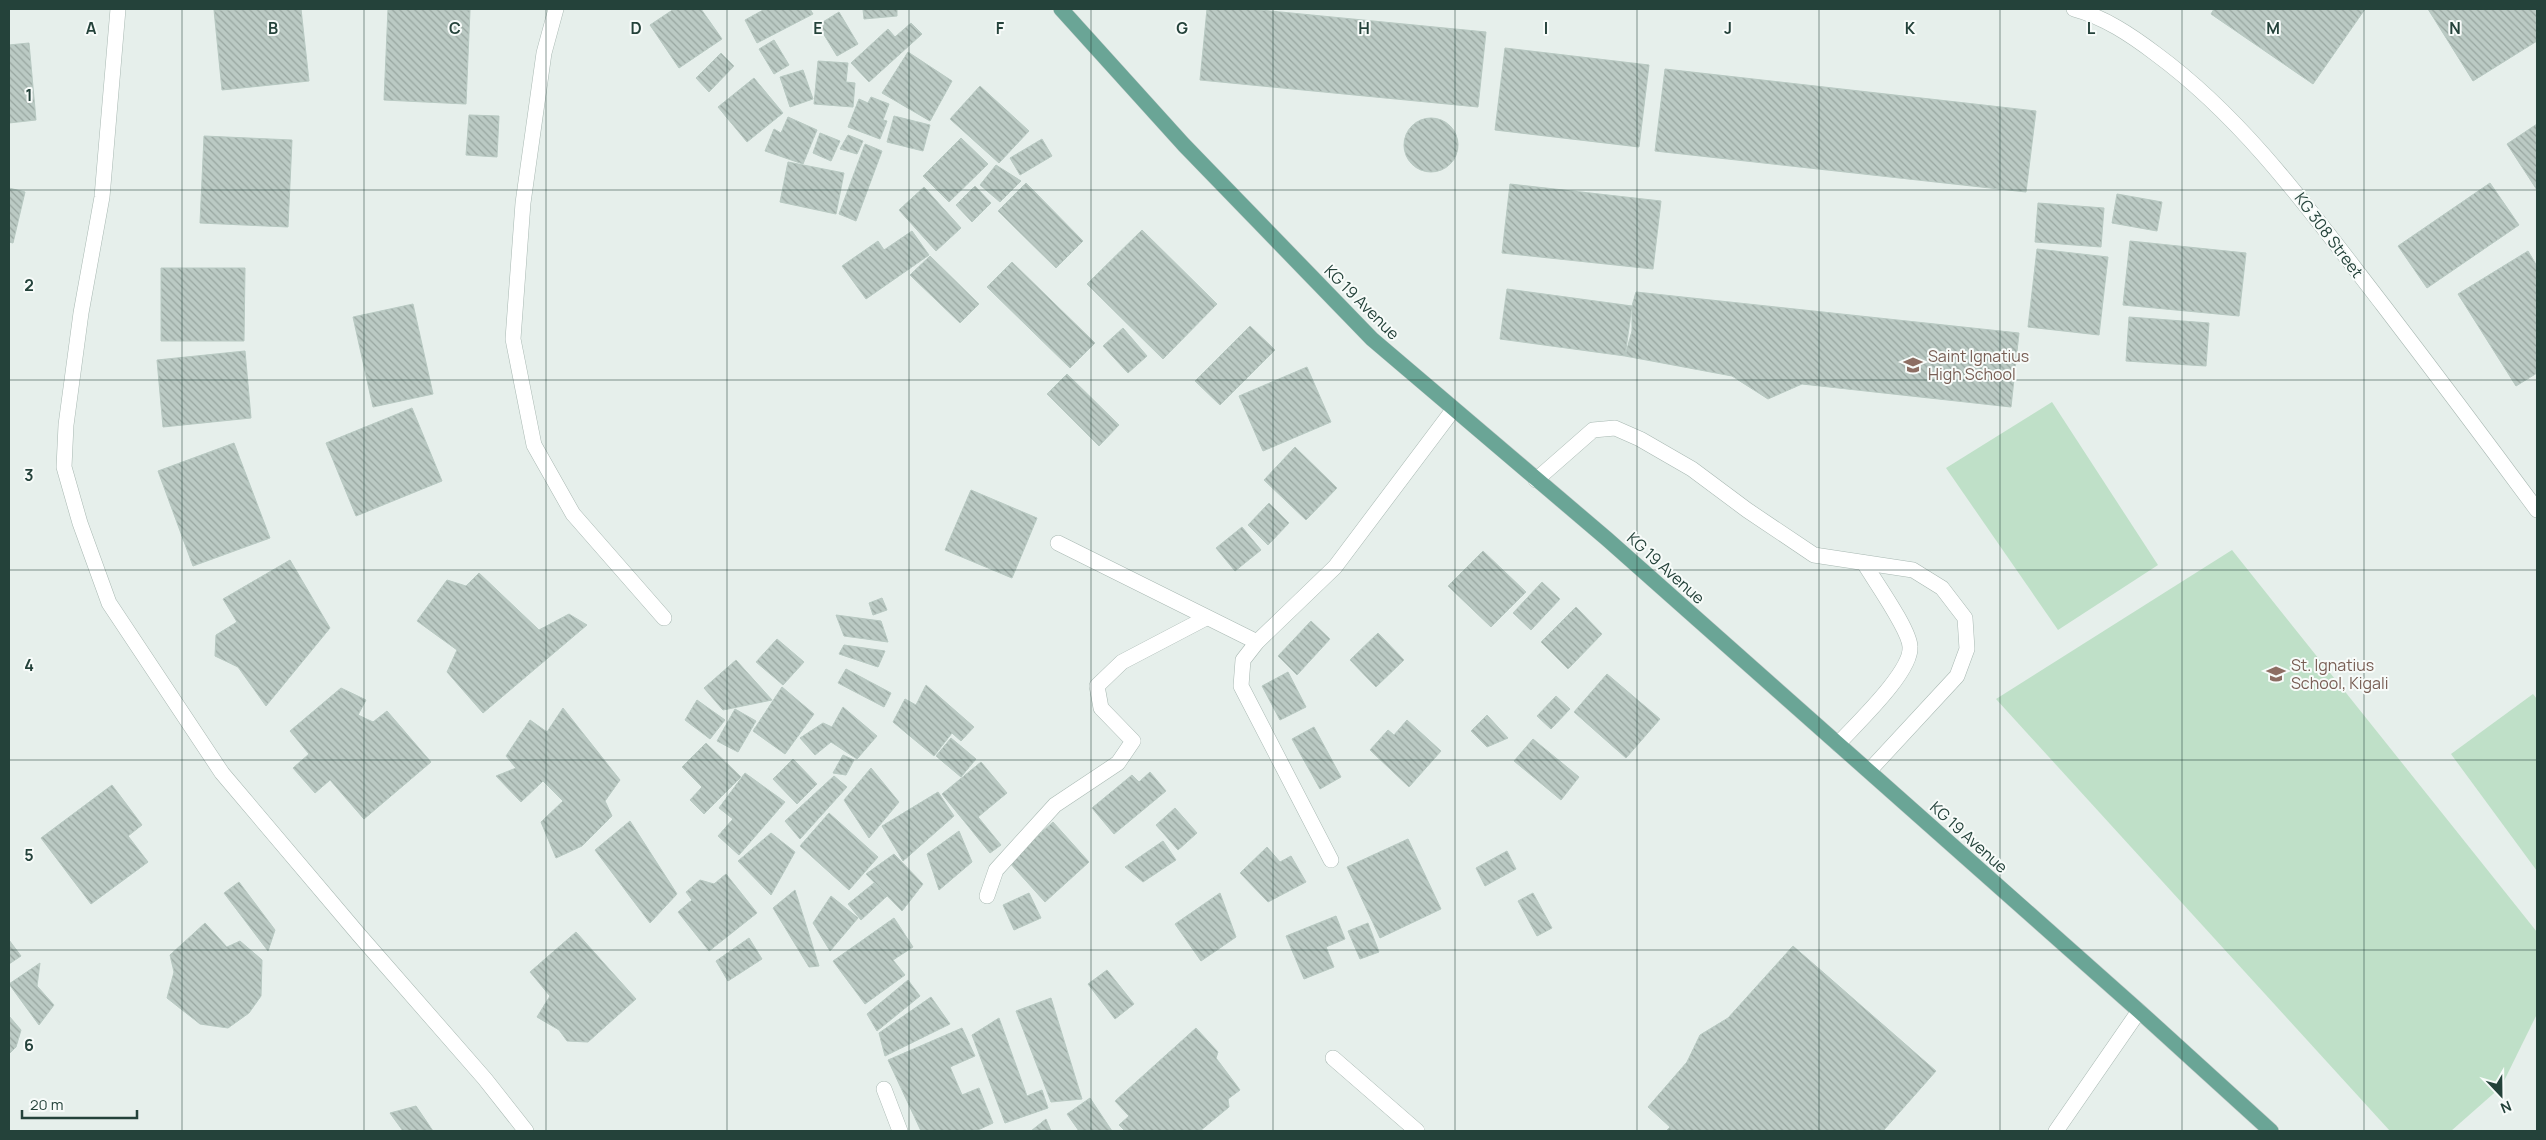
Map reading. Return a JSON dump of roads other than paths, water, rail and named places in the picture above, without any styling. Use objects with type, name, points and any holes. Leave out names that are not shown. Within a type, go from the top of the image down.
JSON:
[{"type":"main road","name":"KG 19 Avenue","points":[[1061,9],[1184,145],[1365,332],[1453,410],[1607,539],[2139,1011],[2271,1131]]},
{"type":"street","points":[[118,9],[102,197],[81,313],[66,425],[64,467],[80,523],[110,604],[222,772],[360,936],[485,1079],[526,1131]]},
{"type":"street","points":[[556,9],[544,53],[523,203],[513,339],[534,445],[573,514],[664,618]]},
{"type":"street","name":"KG 308 Street","points":[[2074,9],[2092,14],[2135,38],[2182,73],[2227,116],[2294,189],[2537,510]]},
{"type":"street","points":[[1331,860],[1242,686],[1242,660],[1256,642],[1335,567],[1453,410]]},
{"type":"street","points":[[1536,480],[1593,430],[1615,428],[1640,439],[1692,469],[1747,510],[1814,555],[1913,570],[1942,588],[1965,618],[1967,648],[1957,676],[1869,772]]},
{"type":"street","points":[[1058,543],[1256,642]]},
{"type":"street","points":[[1838,744],[1889,688],[1906,664],[1910,647],[1903,629],[1864,563]]},
{"type":"street","points":[[987,896],[996,870],[1055,805],[1118,763],[1133,741],[1101,708],[1097,686],[1122,662],[1206,618]]},
{"type":"street","points":[[2056,1131],[2139,1011]]},
{"type":"street","points":[[1332,1058],[1417,1131]]},
{"type":"street","points":[[884,1089],[900,1131]]},
{"type":"place","name":"Saint Ignatius High School","points":[[1913,365]]},
{"type":"place","name":"St. Ignatius School, Kigali","points":[[2276,674]]}]
